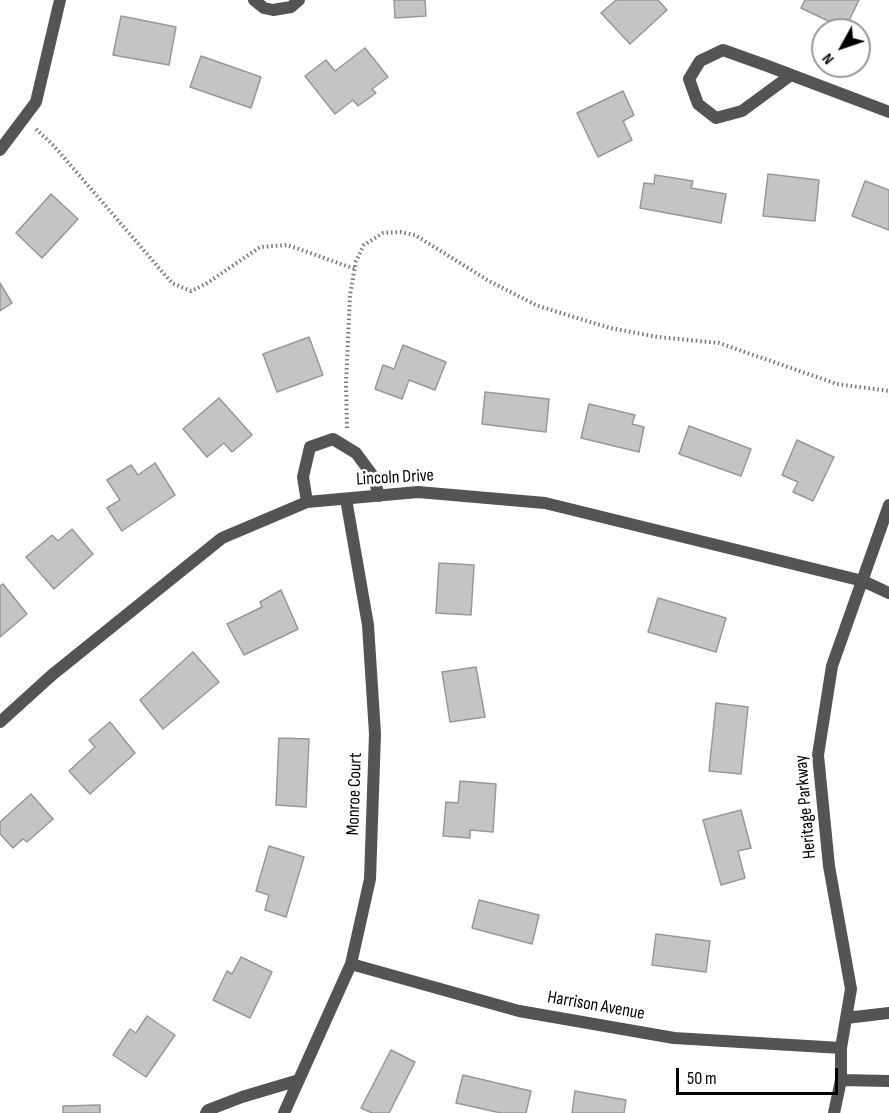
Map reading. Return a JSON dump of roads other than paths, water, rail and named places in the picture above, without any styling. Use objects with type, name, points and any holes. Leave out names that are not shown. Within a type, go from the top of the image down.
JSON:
[{"type":"street","points":[[0,150],[36,102],[60,0]]},
{"type":"street","points":[[254,0],[264,8],[273,10],[291,7],[299,0]]},
{"type":"street","points":[[791,75],[742,111],[716,118],[698,104],[689,79],[700,61],[723,50],[791,75],[889,112]]},
{"type":"street","points":[[307,502],[303,477],[310,447],[333,439],[356,453],[373,476],[378,496]]},
{"type":"street","name":"Lincoln Drive","points":[[0,722],[52,675],[222,538],[307,502],[418,492],[545,503],[863,581],[889,593]]},
{"type":"street","name":"Monroe Court","points":[[284,1113],[351,964],[370,879],[375,734],[368,625],[346,499]]},
{"type":"street","name":"Heritage Parkway","points":[[834,1113],[841,1080],[841,1048],[851,989],[829,866],[818,754],[832,666],[889,505]]},
{"type":"street","name":"Harrison Avenue","points":[[351,964],[519,1011],[563,1019],[674,1038],[841,1048]]},
{"type":"street","points":[[846,1018],[889,1013]]},
{"type":"street","points":[[206,1113],[208,1110],[242,1096],[299,1080]]},
{"type":"street","points":[[841,1080],[889,1081]]}]
